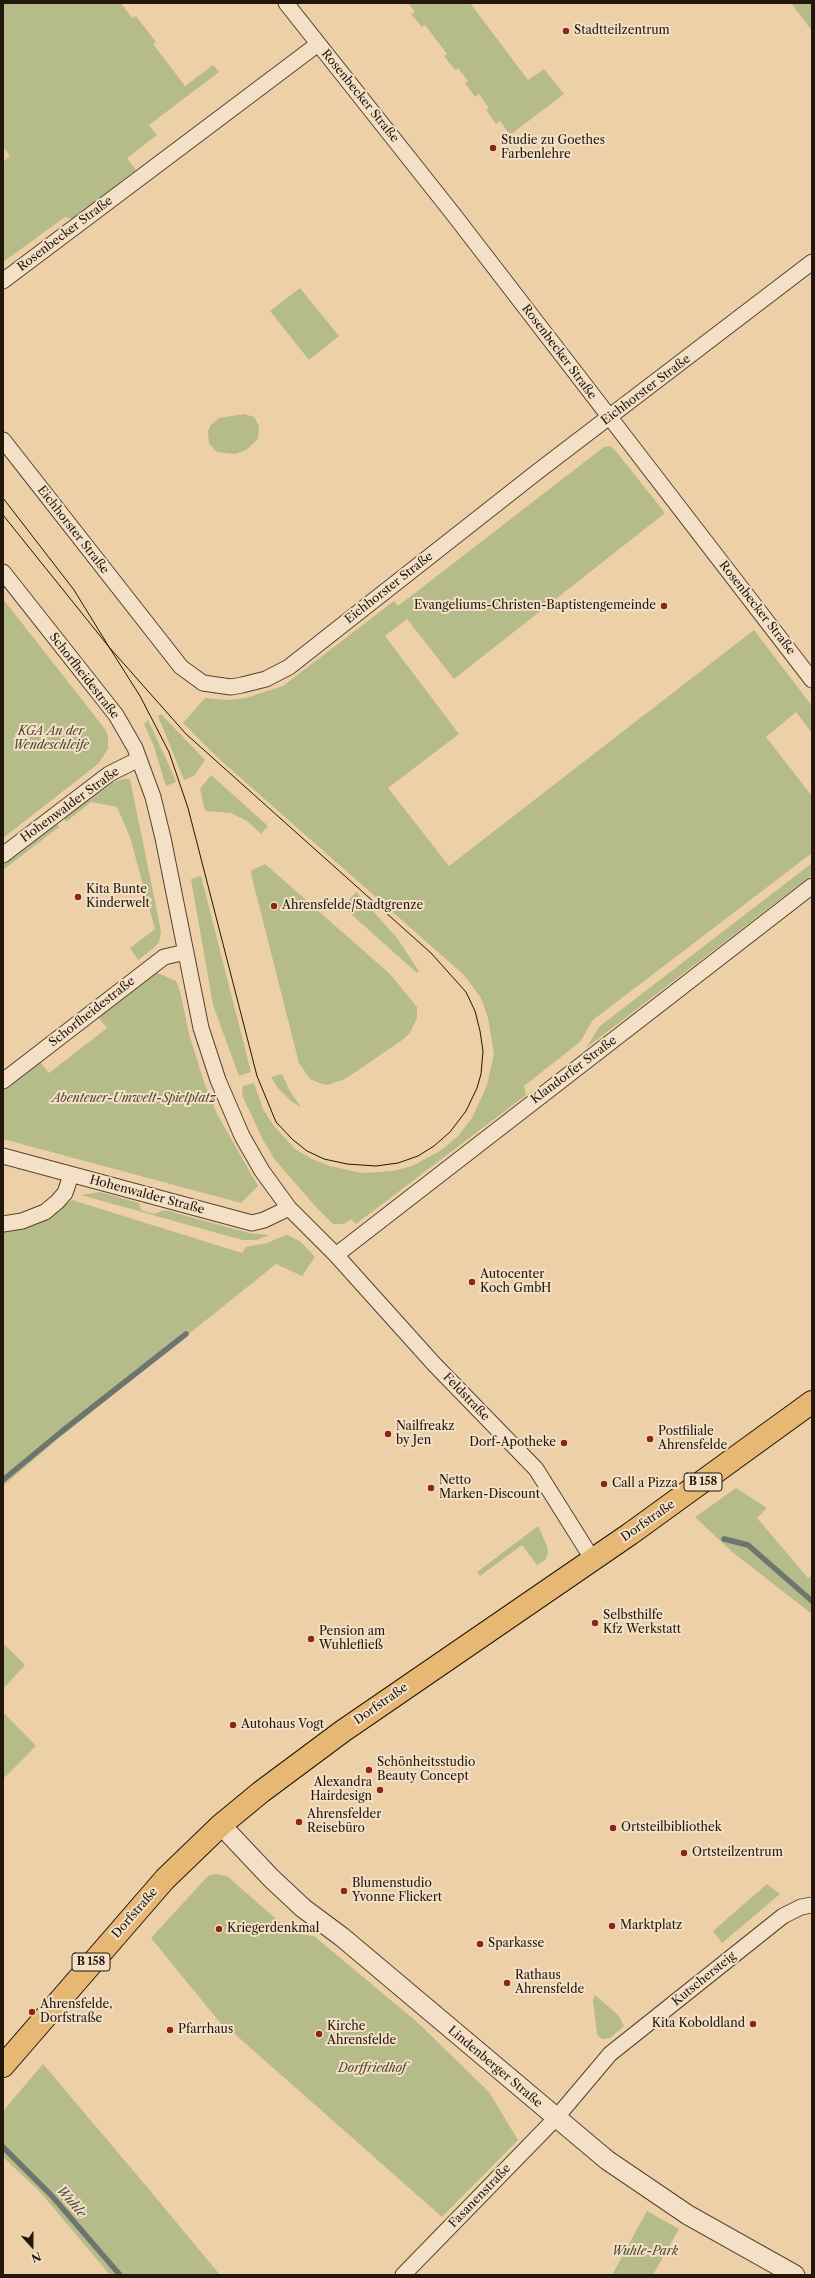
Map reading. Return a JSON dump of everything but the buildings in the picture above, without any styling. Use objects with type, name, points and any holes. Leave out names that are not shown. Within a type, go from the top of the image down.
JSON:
[{"type":"main road","name":"Dorfstraße","points":[[3,2066],[165,1879],[221,1825],[268,1786],[343,1731],[593,1560],[812,1402]]},
{"type":"street","name":"Rosenbecker Straße","points":[[286,3],[454,215],[608,417],[812,680]]},
{"type":"street","name":"Rosenbecker Straße","points":[[3,281],[318,44]]},
{"type":"street","name":"Eichhorster Straße","points":[[3,440],[181,667],[203,683],[231,687],[266,679],[289,667],[608,417],[812,262]]},
{"type":"street","name":"Schorfheidestraße","points":[[3,572],[116,715],[139,759],[153,797],[163,838],[201,1028],[218,1080],[242,1136],[262,1171],[289,1208],[339,1258]]},
{"type":"street","name":"Hohenwalder Straße","points":[[3,855],[109,774],[139,759]]},
{"type":"street","name":"Klandorfer Straße","points":[[339,1258],[812,886]]},
{"type":"street","name":"Schorfheidestraße","points":[[3,1081],[164,957],[186,952]]},
{"type":"street","name":"Hohenwalder Straße","points":[[3,1156],[252,1223],[264,1220],[289,1208]]},
{"type":"street","points":[[3,1224],[22,1221],[45,1212],[65,1193],[71,1175]]},
{"type":"street","name":"Feldstraße","points":[[339,1258],[434,1364],[536,1469],[593,1560]]},
{"type":"street","name":"Lindenberger Straße","points":[[221,1825],[271,1878],[303,1908],[342,1937],[606,2160],[688,2215],[795,2275]]},
{"type":"street","name":"Kutschersteig","points":[[556,2118],[610,2054],[783,1916],[801,1907],[812,1905]]},
{"type":"street","name":"Fasanenstraße","points":[[403,2275],[556,2118]]},
{"type":"green space","points":[[3,3],[121,3],[132,18],[136,16],[156,42],[153,44],[185,86],[213,65],[219,72],[149,125],[157,135],[127,158],[136,170],[72,219],[65,217],[3,262],[3,162],[10,156],[3,147]]},
{"type":"green space","points":[[408,3],[470,3],[528,80],[544,69],[564,94],[510,135],[500,121],[496,124],[486,110],[489,108],[479,94],[475,97],[465,83],[468,81],[458,68],[455,70],[444,56],[447,54],[425,25],[422,27],[411,14],[415,12]]},
{"type":"green space","points":[[791,3],[812,3],[812,30],[809,27]]},
{"type":"green space","points":[[300,288],[339,336],[309,360],[270,311]]},
{"type":"green space","points":[[244,414],[254,417],[259,426],[258,439],[246,450],[235,454],[217,452],[209,444],[208,431],[211,425],[219,418]]},
{"type":"green space","points":[[610,446],[615,450],[665,513],[454,679],[407,619],[385,636],[459,734],[388,788],[449,866],[754,630],[812,706],[812,733],[796,712],[766,737],[812,796],[812,853],[593,1020],[580,1042],[524,1086],[526,1095],[356,1224],[351,1219],[344,1224],[333,1224],[275,1160],[263,1140],[242,1095],[243,1086],[254,1083],[263,1109],[274,1126],[295,1149],[312,1159],[330,1166],[362,1173],[393,1171],[412,1166],[440,1151],[459,1135],[472,1118],[487,1085],[494,1054],[488,1018],[481,998],[464,975],[217,757],[183,723],[205,698],[226,700],[246,698],[283,686],[394,601],[398,606],[604,447]]},
{"type":"green space","name":"KGA An der Wendeschleife","points":[[3,599],[105,729],[108,736],[108,749],[98,764],[3,838]]},
{"type":"green space","points":[[161,714],[205,760],[194,776],[184,780],[158,716]]},
{"type":"green space","points":[[148,720],[176,782],[166,786],[153,744],[144,724]]},
{"type":"green space","points":[[211,775],[268,826],[261,834],[247,821],[231,813],[205,811],[200,789]]},
{"type":"green space","points":[[122,779],[130,779],[161,931],[159,942],[138,960],[130,948],[155,929],[130,837],[117,807],[91,802],[66,822],[63,817],[109,783]]},
{"type":"green space","points":[[56,823],[59,827],[3,870],[3,863]]},
{"type":"green space","points":[[812,863],[812,875],[586,1048],[600,1026]]},
{"type":"green space","points":[[265,864],[390,974],[417,1007],[417,1018],[410,1033],[401,1041],[345,1079],[327,1085],[310,1079],[299,1063],[251,874],[252,870]]},
{"type":"green space","points":[[201,876],[251,1072],[239,1076],[213,1005],[191,879]]},
{"type":"green space","points":[[356,892],[397,938],[419,971],[417,973],[343,907]]},
{"type":"green space","name":"Abenteuer-Umwelt-Spielplatz","points":[[158,973],[176,981],[180,991],[189,1034],[204,1082],[217,1114],[258,1186],[241,1203],[3,1139],[3,1090],[40,1062],[49,1073],[107,1028],[98,1017],[152,975]]},
{"type":"green space","points":[[282,1074],[291,1093],[301,1107],[292,1102],[277,1087],[271,1077]]},
{"type":"green space","points":[[100,1192],[139,1203],[141,1210],[153,1214],[165,1210],[249,1233],[269,1235],[257,1240],[242,1240],[81,1195]]},
{"type":"green space","points":[[72,1200],[242,1253],[246,1247],[267,1243],[286,1235],[301,1242],[315,1257],[302,1276],[276,1264],[53,1443],[3,1486],[3,1229],[51,1215]]},
{"type":"green space","points":[[736,1488],[767,1508],[757,1518],[808,1578],[812,1575],[812,1614],[731,1551],[695,1517]]},
{"type":"green space","points":[[538,1526],[547,1546],[548,1553],[545,1560],[537,1565],[522,1545],[480,1576],[477,1572]]},
{"type":"green space","points":[[3,1643],[25,1665],[3,1689]]},
{"type":"green space","points":[[3,1712],[36,1746],[3,1779]]},
{"type":"green space","name":"Dorffriedhof","points":[[215,1874],[227,1876],[292,1933],[314,1936],[417,2022],[489,2092],[518,2140],[442,2217],[228,2028],[226,2030],[151,1938],[208,1876]]},
{"type":"green space","points":[[767,1884],[780,1894],[722,1943],[713,1931]]},
{"type":"green space","points":[[595,1995],[619,2016],[624,2026],[610,2038],[602,2039],[597,2035],[593,2000]]},
{"type":"green space","points":[[43,2064],[220,2275],[110,2275],[41,2193],[3,2157],[3,2111]]},
{"type":"green space","name":"Wuhle-Park","points":[[647,2211],[679,2229],[653,2275],[612,2275]]},
{"type":"waterway","points":[[3,1480],[61,1432],[186,1334]]},
{"type":"waterway","points":[[724,1539],[748,1545],[812,1601]]},
{"type":"waterway","name":"Wuhle","points":[[3,2147],[52,2196],[120,2275]]},
{"type":"tram line","points":[[3,498],[74,590],[109,647],[140,696],[169,752],[188,808],[257,1076],[276,1122],[292,1139],[307,1151],[324,1159],[347,1164],[376,1166],[398,1163],[418,1156],[434,1146],[450,1132],[466,1111],[477,1088],[481,1074],[483,1051],[480,1031],[475,1011],[466,992],[431,953],[186,734],[109,647],[3,515]]},
{"type":"place","name":"Stadtteilzentrum","points":[[566,31]]},
{"type":"place","name":"Studie zu Goethes Farbenlehre","points":[[493,148]]},
{"type":"place","name":"Evangeliums-Christen-Baptistengemeinde","points":[[664,606]]},
{"type":"place","name":"Kita Bunte Kinderwelt","points":[[78,897]]},
{"type":"place","name":"Ahrensfelde/Stadtgrenze","points":[[274,906]]},
{"type":"place","name":"Autocenter Koch GmbH","points":[[472,1282]]},
{"type":"place","name":"Nailfreakz by Jen","points":[[388,1434]]},
{"type":"place","name":"Postfiliale Ahrensfelde","points":[[650,1439]]},
{"type":"place","name":"Dorf-Apotheke","points":[[564,1443]]},
{"type":"place","name":"Call a Pizza","points":[[604,1484]]},
{"type":"place","name":"Netto Marken-Discount","points":[[431,1488]]},
{"type":"place","name":"Selbsthilfe Kfz Werkstatt","points":[[595,1623]]},
{"type":"place","name":"Pension am Wuhlefließ","points":[[311,1639]]},
{"type":"place","name":"Autohaus Vogt","points":[[233,1725]]},
{"type":"place","name":"Schönheitsstudio Beauty Concept","points":[[369,1770]]},
{"type":"place","name":"Alexandra Hairdesign","points":[[380,1790]]},
{"type":"place","name":"Ahrensfelder Reisebüro","points":[[299,1822]]},
{"type":"place","name":"Ortsteilbibliothek","points":[[613,1828]]},
{"type":"place","name":"Ortsteilzentrum","points":[[684,1853]]},
{"type":"place","name":"Blumenstudio Yvonne Flickert","points":[[344,1891]]},
{"type":"place","name":"Marktplatz","points":[[612,1926]]},
{"type":"place","name":"Kriegerdenkmal","points":[[219,1929]]},
{"type":"place","name":"Sparkasse","points":[[480,1944]]},
{"type":"place","name":"Rathaus Ahrensfelde","points":[[507,1983]]},
{"type":"place","name":"Ahrensfelde, Dorfstraße","points":[[32,2012]]},
{"type":"place","name":"Kita Koboldland","points":[[753,2024]]},
{"type":"place","name":"Pfarrhaus","points":[[170,2030]]},
{"type":"place","name":"Kirche Ahrensfelde","points":[[319,2034]]}]
